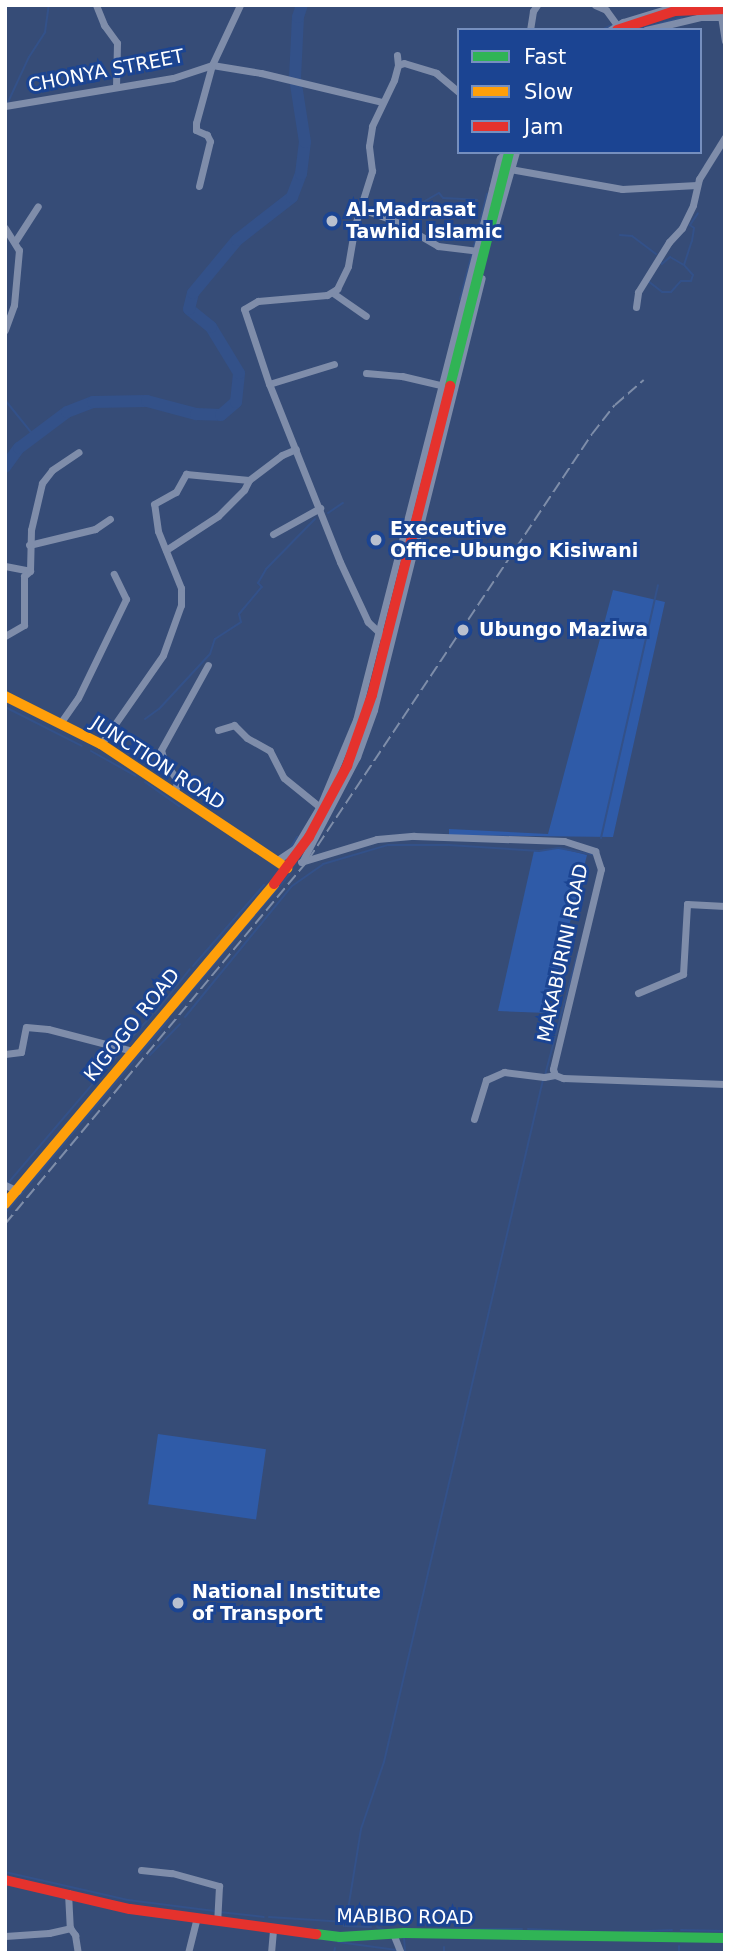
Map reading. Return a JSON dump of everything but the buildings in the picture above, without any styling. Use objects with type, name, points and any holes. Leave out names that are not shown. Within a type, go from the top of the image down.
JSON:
[{"type":"main road","points":[[616,28],[675,11],[723,14]]},
{"type":"main road","name":"KIGOGO ROAD","points":[[5,1204],[294,863],[358,735],[506,154]]},
{"type":"main road","name":"JUNCTION ROAD","points":[[5,696],[101,744],[276,862],[294,863]]},
{"type":"main road","name":"MABIBO ROAD","points":[[5,1880],[130,1909],[340,1937],[725,1938]]},
{"type":"street","points":[[96,5],[104,25],[117,43],[116,86]]},
{"type":"street","name":"CHONYA STREET","points":[[198,187],[210,141],[207,135],[196,130],[196,123],[212,65],[240,5]]},
{"type":"street","points":[[530,28],[533,11],[537,5]]},
{"type":"street","points":[[595,5],[606,10],[616,28],[679,5]]},
{"type":"street","points":[[654,28],[723,14],[725,41]]},
{"type":"street","points":[[333,293],[346,271],[372,171],[369,146],[372,126],[398,65],[397,55]]},
{"type":"street","points":[[398,65],[404,63],[436,73],[457,90]]},
{"type":"street","name":"CHONYA STREET","points":[[5,106],[173,78],[212,65],[261,72],[332,89],[339,94],[369,97],[382,102]]},
{"type":"street","points":[[636,307],[638,292],[689,216],[697,185],[725,137]]},
{"type":"street","points":[[366,373],[402,376],[445,387],[476,251],[500,158],[505,154]]},
{"type":"street","points":[[294,863],[357,757],[374,710],[515,154]]},
{"type":"street","points":[[510,169],[622,188],[697,185]]},
{"type":"street","points":[[362,205],[364,210],[393,220],[438,246],[476,251]]},
{"type":"street","points":[[16,240],[38,206]]},
{"type":"street","points":[[5,228],[16,240],[19,250],[11,316],[5,330]]},
{"type":"street","points":[[366,316],[333,293],[245,306],[251,334],[269,384],[345,575],[368,622],[384,636]]},
{"type":"street","points":[[269,384],[334,364]]},
{"type":"street","points":[[166,550],[218,516],[244,490],[249,480],[282,455],[296,449]]},
{"type":"street","points":[[30,571],[29,545],[42,483],[52,470],[79,452]]},
{"type":"street","points":[[101,744],[168,647],[182,598],[158,531],[154,504],[176,492],[186,474],[249,480]]},
{"type":"street","points":[[273,534],[320,508]]},
{"type":"street","points":[[29,545],[94,529],[110,519]]},
{"type":"street","points":[[5,565],[30,571]]},
{"type":"street","points":[[5,636],[24,626],[24,576],[30,571]]},
{"type":"street","points":[[61,722],[78,698],[126,599],[114,574]]},
{"type":"street","points":[[175,793],[177,780],[164,761],[161,750],[208,665]]},
{"type":"street","points":[[218,730],[234,725],[247,738],[270,751],[284,778],[322,808],[295,848],[276,862]]},
{"type":"street","name":"MAKABURINI ROAD","points":[[294,863],[377,839],[414,836],[564,841],[595,851],[601,867],[554,1069],[555,1075]]},
{"type":"street","points":[[638,993],[683,974],[687,904],[725,906]]},
{"type":"street","points":[[5,1054],[20,1052],[26,1027],[48,1029],[133,1051]]},
{"type":"street","points":[[474,1119],[484,1083],[492,1074],[504,1072],[544,1077],[555,1075],[563,1078],[725,1084]]},
{"type":"street","points":[[5,1185],[18,1191]]},
{"type":"street","points":[[141,1870],[172,1873],[219,1886],[217,1921]]},
{"type":"street","points":[[68,1893],[70,1928],[75,1935],[78,1953]]},
{"type":"street","points":[[188,1953],[197,1919]]},
{"type":"street","points":[[5,1936],[49,1933],[70,1928]]},
{"type":"street","points":[[271,1953],[273,1928]]},
{"type":"street","points":[[394,1936],[401,1953]]},
{"type":"shaded area","points":[[613,590],[665,602],[613,837],[449,835],[449,829],[548,834]]},
{"type":"shaded area","points":[[559,848],[587,855],[547,1013],[498,1011],[534,851]]},
{"type":"shaded area","points":[[158,1434],[266,1449],[256,1519],[148,1504]]},
{"type":"waterway","points":[[8,102],[29,57],[45,32],[49,5]]},
{"type":"waterway","points":[[5,467],[19,448],[67,412],[93,402],[147,401],[196,414],[221,415],[236,402],[239,373],[211,327],[189,309],[193,293],[237,240],[292,197],[301,174],[305,142],[295,78],[298,17],[302,5]]},
{"type":"waterway","points":[[643,28],[681,18]]},
{"type":"waterway","points":[[606,28],[612,25]]},
{"type":"waterway","points":[[408,220],[418,205],[439,193],[443,198],[477,200]]},
{"type":"waterway","points":[[474,246],[487,194]]},
{"type":"waterway","points":[[660,259],[662,264],[670,257],[684,265],[694,228],[690,225],[698,213]]},
{"type":"waterway","points":[[620,235],[632,236],[656,254]]},
{"type":"waterway","points":[[460,299],[472,254]]},
{"type":"waterway","points":[[648,281],[662,292],[671,292],[681,281],[691,281],[693,275],[685,266]]},
{"type":"waterway","points":[[5,400],[35,437]]},
{"type":"waterway","points":[[328,513],[343,503]]},
{"type":"waterway","points":[[145,719],[159,709],[210,654],[215,639],[241,622],[239,614],[262,587],[258,583],[266,569],[315,519]]},
{"type":"waterway","points":[[601,838],[658,585]]},
{"type":"waterway","points":[[5,707],[82,746]]},
{"type":"waterway","points":[[91,751],[136,776]]},
{"type":"waterway","points":[[145,782],[179,806]]},
{"type":"waterway","points":[[291,847],[297,837]]},
{"type":"waterway","points":[[185,1017],[292,886],[323,864],[388,845],[449,845],[539,851],[559,848],[594,855]]},
{"type":"waterway","points":[[177,1008],[290,874]]},
{"type":"waterway","points":[[193,966],[264,885]]},
{"type":"waterway","points":[[545,1075],[578,952]]},
{"type":"waterway","points":[[155,1013],[190,969]]},
{"type":"waterway","points":[[124,1046],[153,1014]]},
{"type":"waterway","points":[[5,1213],[168,1020]]},
{"type":"waterway","points":[[150,1055],[180,1024]]},
{"type":"waterway","points":[[9,1182],[121,1051]]},
{"type":"waterway","points":[[371,1927],[344,1926],[343,1923],[346,1922],[361,1829],[384,1762],[543,1080]]},
{"type":"waterway","points":[[5,1872],[128,1900],[214,1911]]},
{"type":"waterway","points":[[219,1912],[264,1917]]},
{"type":"waterway","points":[[269,1917],[345,1922]]},
{"type":"waterway","points":[[377,1927],[385,1930]]},
{"type":"waterway","points":[[428,1929],[522,1929]]},
{"type":"waterway","points":[[528,1929],[569,1931]]},
{"type":"waterway","points":[[625,1932],[672,1930]]},
{"type":"waterway","points":[[681,1930],[725,1931]]},
{"type":"waterway","points":[[404,1937],[405,1953]]},
{"type":"waterway","points":[[338,1942],[396,1950]]},
{"type":"waterway","points":[[679,1946],[679,1953]]},
{"type":"waterway","points":[[444,1947],[444,1953]]},
{"type":"waterway","points":[[334,1953],[335,1948]]},
{"type":"railway","points":[[5,1224],[308,860],[592,434],[615,405],[644,380]]},
{"type":"traffic: fast","points":[[450,386],[508,154]]},
{"type":"traffic: fast","points":[[316,1934],[340,1937],[404,1933],[725,1938]]},
{"type":"traffic: slow","points":[[5,696],[101,744],[287,868]]},
{"type":"traffic: slow","points":[[5,1204],[274,884]]},
{"type":"traffic: jam","points":[[623,28],[675,11],[725,9]]},
{"type":"traffic: jam","points":[[274,884],[309,837],[347,766],[372,695],[450,386]]},
{"type":"traffic: jam","points":[[5,1880],[130,1909],[316,1934]]},
{"type":"place","name":"Al-Madrasat Tawhid Islamic","points":[[332,221]]},
{"type":"place","name":"Execeutive Office-Ubungo Kisiwani","points":[[376,540]]},
{"type":"place","name":"Ubungo Maziwa","points":[[463,630]]},
{"type":"place","name":"National Institute of Transport","points":[[178,1603]]}]
